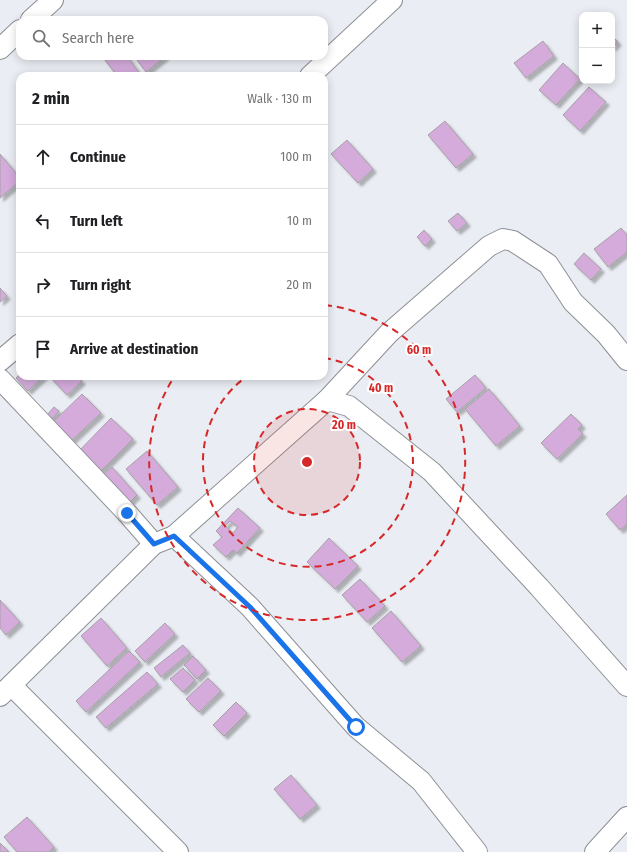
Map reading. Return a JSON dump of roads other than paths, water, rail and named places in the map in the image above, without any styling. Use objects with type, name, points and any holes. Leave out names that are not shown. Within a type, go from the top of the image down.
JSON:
[{"type":"street","points":[[35,16],[53,0]]},
{"type":"street","points":[[328,59],[392,0]]},
{"type":"street","points":[[0,49],[16,34]]},
{"type":"street","points":[[314,72],[327,60]]},
{"type":"street","points":[[178,852],[6,691],[154,544],[174,536],[326,400],[389,333],[489,246],[503,239],[513,241],[548,264],[573,302],[606,334],[627,360]]},
{"type":"street","points":[[0,361],[16,347]]},
{"type":"street","points":[[0,379],[122,507],[154,544]]},
{"type":"street","points":[[326,400],[349,406],[432,472],[539,587],[627,686]]},
{"type":"street","points":[[174,536],[250,607],[356,727],[421,781],[477,852]]},
{"type":"street","points":[[595,852],[627,816]]}]
